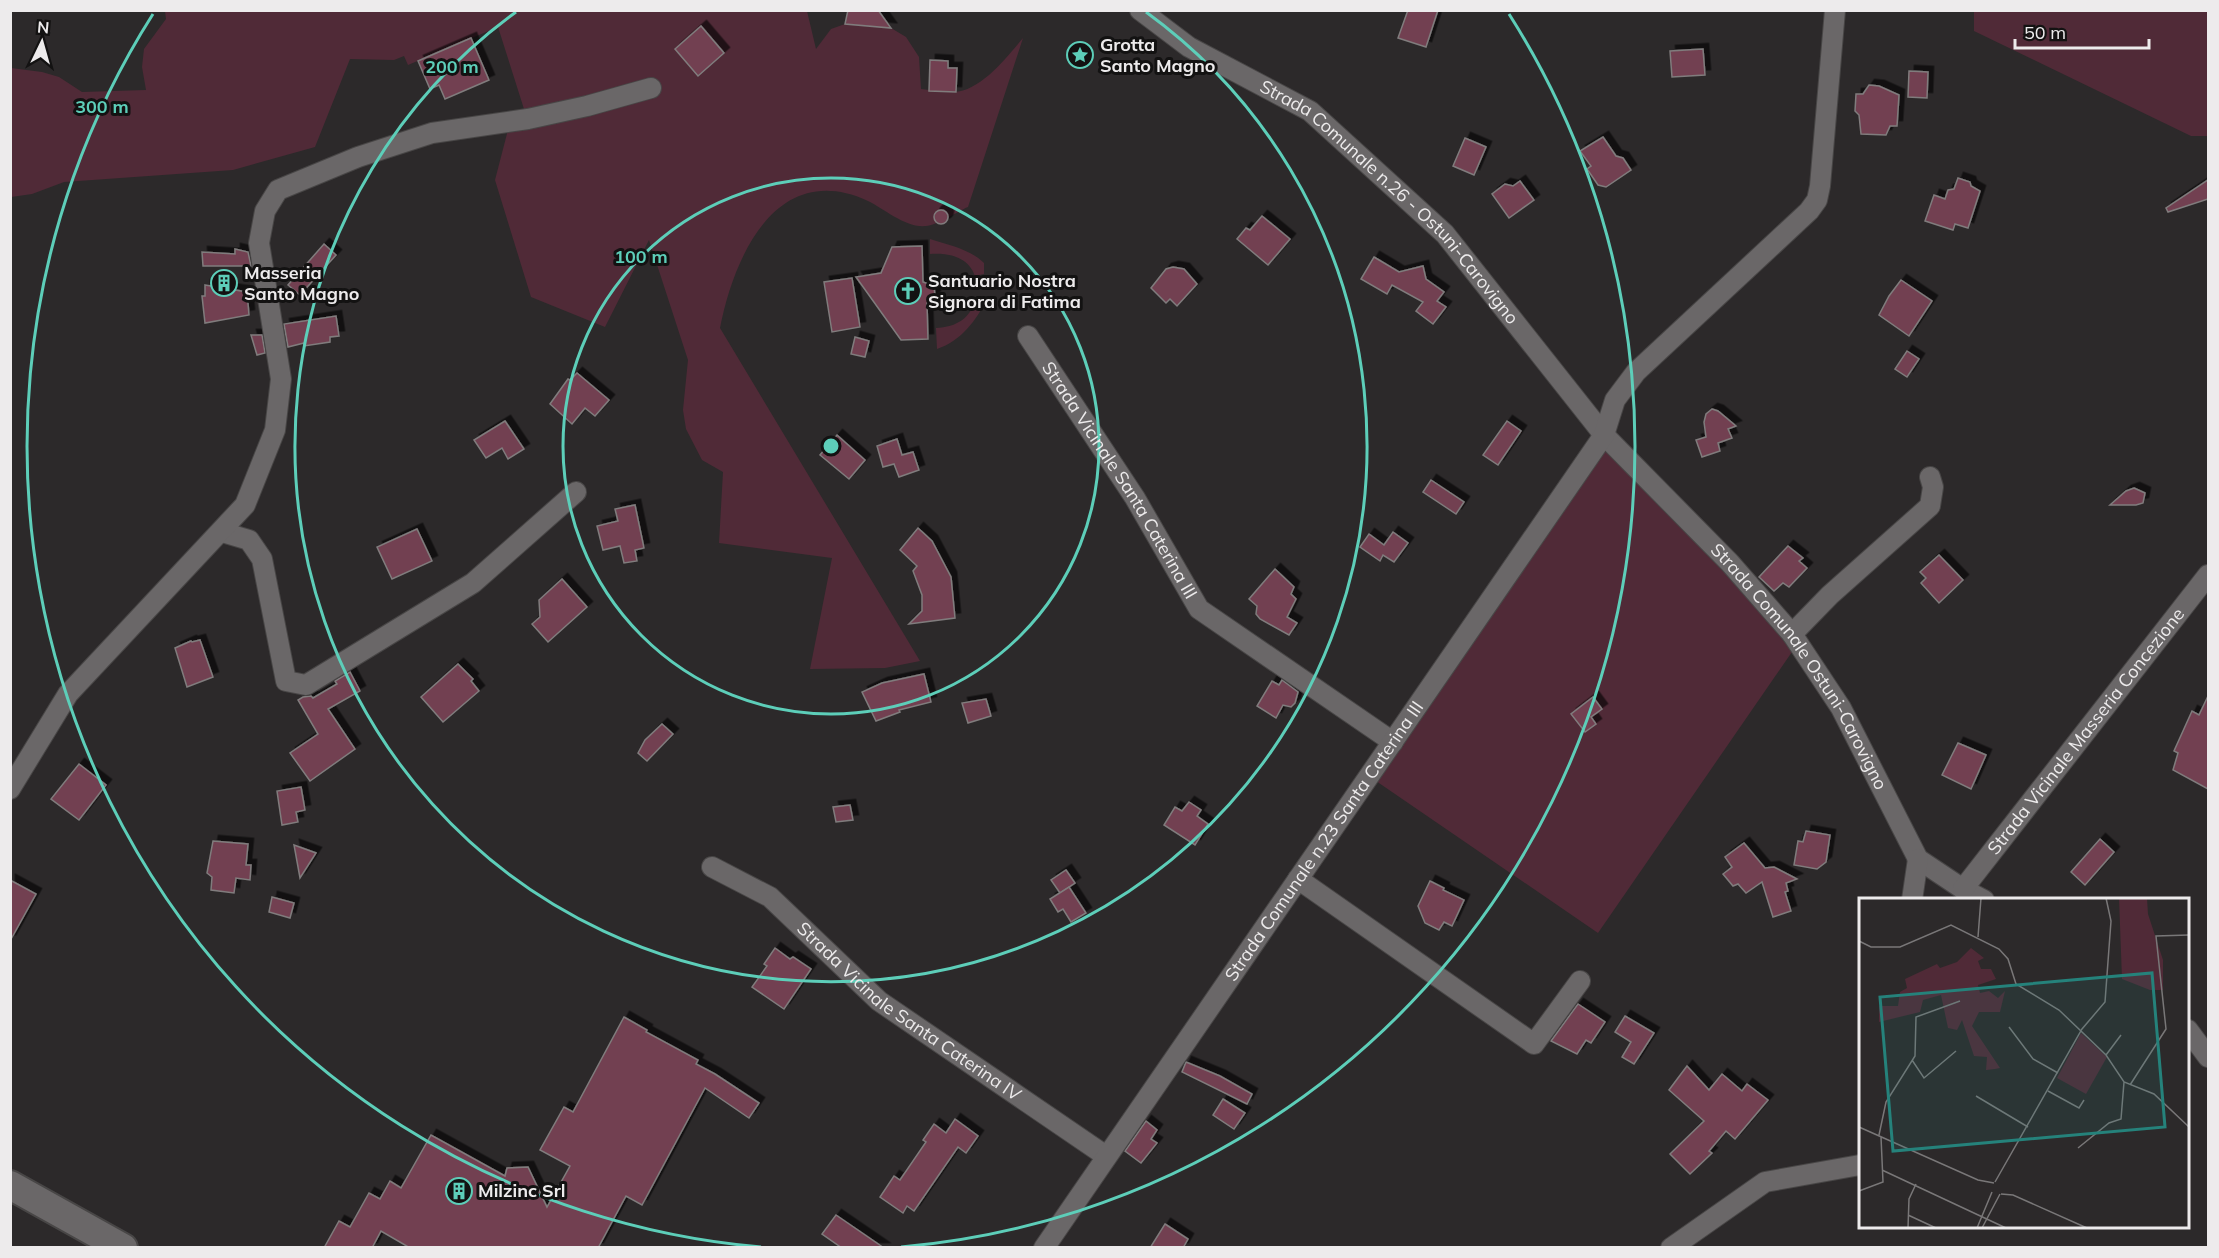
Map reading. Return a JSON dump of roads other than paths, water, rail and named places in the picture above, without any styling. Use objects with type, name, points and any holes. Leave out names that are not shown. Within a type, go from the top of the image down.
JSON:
[{"type":"main road","points":[[10,1185],[123,1248]]},
{"type":"street","name":"Strada Comunale n.26 - Ostuni-Carovigno","points":[[1140,10],[1189,47],[1310,111],[1446,234],[1604,435]]},
{"type":"street","name":"Strada Comunale n.23 Santa Caterina III","points":[[1044,1248],[1604,435],[1615,400],[1636,372],[1809,211],[1817,200],[1835,10]]},
{"type":"street","points":[[10,789],[68,694],[245,506],[275,430],[281,379],[259,243],[265,211],[278,190],[358,157],[432,133],[587,106],[651,88]]},
{"type":"street","name":"Strada Vicinale Santa Caterina III","points":[[1028,336],[1135,498],[1199,609],[1393,742]]},
{"type":"street","name":"Strada Comunale Ostuni-Carovigno","points":[[1604,435],[1730,563],[1791,634],[1841,708],[1918,859],[1980,898]]},
{"type":"street","points":[[1791,634],[1930,506],[1934,487],[1930,477]]},
{"type":"street","points":[[222,532],[249,540],[262,559],[286,681],[306,685],[473,583],[576,492]]},
{"type":"street","name":"Strada Vicinale Masseria Concezione","points":[[1964,890],[2208,575]]},
{"type":"street","points":[[1912,898],[1918,859]]},
{"type":"street","name":"Strada Vicinale Santa Caterina IV","points":[[712,867],[770,897],[879,1001],[1106,1156]]},
{"type":"street","points":[[1298,879],[1534,1044],[1580,981]]},
{"type":"street","points":[[2189,1033],[2208,1057]]},
{"type":"street","points":[[1671,1248],[1765,1182],[1859,1165]]},
{"type":"place","name":"Grotta Santo Magno","points":[[1080,55]]},
{"type":"place","name":"Masseria Santo Magno","points":[[224,283]]},
{"type":"place","name":"Santuario Nostra Signora di Fatima","points":[[908,291]]},
{"type":"place","name":"Milzinc Srl","points":[[459,1191]]}]
